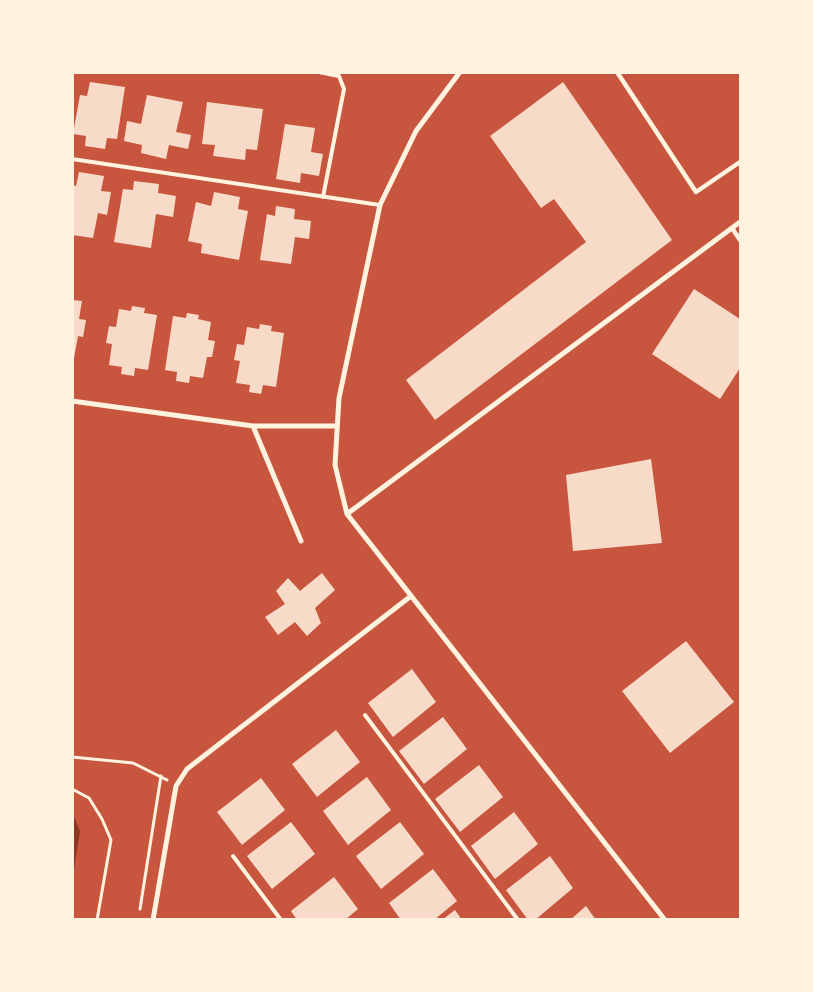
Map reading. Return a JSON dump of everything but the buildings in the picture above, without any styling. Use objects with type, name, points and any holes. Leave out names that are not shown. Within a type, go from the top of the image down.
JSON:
[{"type":"street","points":[[460,72],[416,131],[380,206],[339,398],[335,465],[347,514],[666,920]]},
{"type":"street","points":[[617,72],[696,192],[740,162]]},
{"type":"street","points":[[347,514],[740,222]]},
{"type":"street","points":[[732,228],[740,240]]},
{"type":"street","points":[[72,401],[253,426],[337,426]]},
{"type":"street","points":[[253,426],[300,541]]},
{"type":"street","points":[[153,920],[176,786],[187,769],[411,596]]},
{"type":"lane","points":[[319,72],[339,76],[344,89],[323,197]]},
{"type":"lane","points":[[72,159],[380,206]]},
{"type":"lane","points":[[365,715],[518,920]]},
{"type":"lane","points":[[233,856],[281,920]]},
{"type":"path","points":[[72,757],[133,763],[161,776],[176,786]]},
{"type":"path","points":[[140,910],[161,776]]},
{"type":"path","points":[[72,789],[89,798],[102,819],[111,840],[97,920]]},
{"type":"shaded area","points":[[72,814],[80,831],[73,876]]}]
